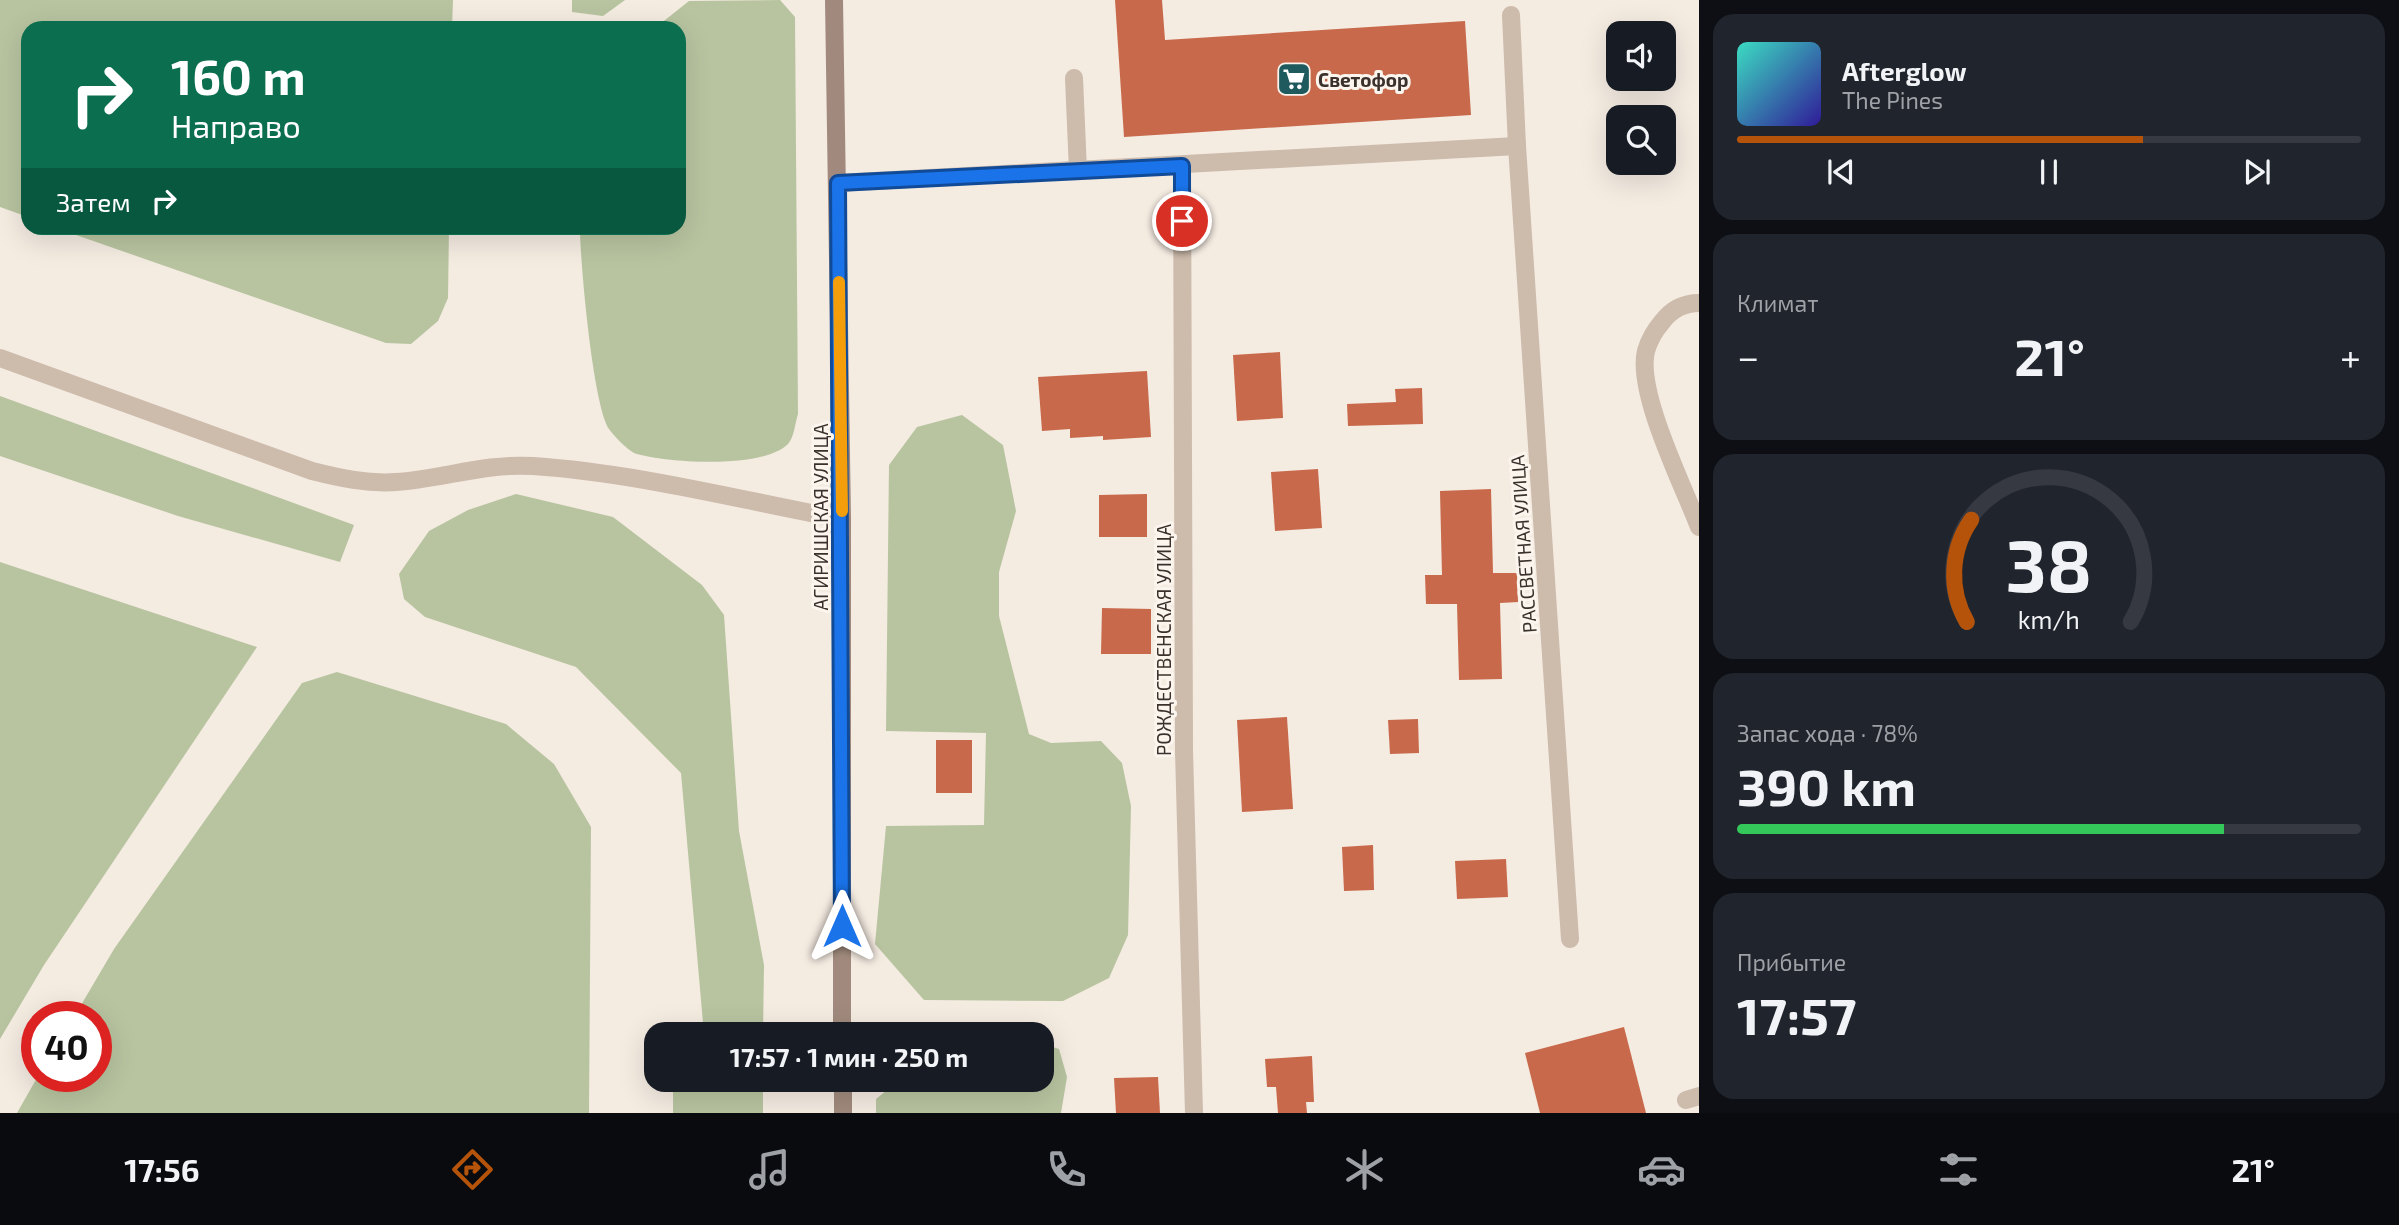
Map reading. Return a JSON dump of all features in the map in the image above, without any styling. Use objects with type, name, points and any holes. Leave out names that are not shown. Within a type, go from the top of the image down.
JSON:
[{"type":"street","name":"АГИРИШСКАЯ УЛИЦА","points":[[834,0],[842,519],[842,1022]]},
{"type":"street","name":"РАССВЕТНАЯ УЛИЦА","points":[[1511,15],[1517,146],[1570,939]]},
{"type":"street","points":[[1074,78],[1078,171]]},
{"type":"street","points":[[838,183],[1517,146]]},
{"type":"street","name":"РОЖДЕСТВЕНСКАЯ УЛИЦА","points":[[1182,166],[1184,751],[1194,1113]]},
{"type":"street","points":[[1699,303],[1689,303],[1669,313],[1656,329],[1646,351],[1648,396],[1699,527]]},
{"type":"street","points":[[0,358],[312,471],[355,481],[397,482],[470,468],[530,466],[592,471],[842,519]]},
{"type":"street","points":[[842,1092],[843,1113]]},
{"type":"green space","points":[[0,0],[453,0],[452,21],[21,21],[21,214],[0,207]]},
{"type":"green space","points":[[572,0],[625,0],[603,16],[572,12]]},
{"type":"green space","points":[[780,0],[795,17],[798,414],[788,444],[776,452],[738,461],[671,460],[637,454],[626,447],[614,436],[603,415],[588,332],[580,235],[686,235],[686,21],[664,21],[689,1]]},
{"type":"green space","points":[[76,235],[449,235],[448,298],[438,321],[411,344],[386,343]]},
{"type":"green space","points":[[0,396],[354,525],[340,562],[178,516],[0,456]]},
{"type":"green space","points":[[962,415],[1003,445],[1016,511],[999,572],[999,616],[1029,734],[1051,743],[1101,741],[1122,763],[1131,806],[1128,935],[1109,978],[1063,1001],[924,1000],[875,944],[886,826],[984,825],[986,733],[886,731],[889,465],[917,427]]},
{"type":"green space","points":[[516,494],[613,517],[702,585],[724,615],[739,831],[764,965],[763,1022],[703,1022],[681,773],[576,667],[425,617],[404,599],[399,574],[429,531],[468,510]]},
{"type":"green space","points":[[0,562],[257,647],[44,965],[0,1039]]},
{"type":"green space","points":[[337,672],[506,724],[554,764],[591,827],[589,1113],[17,1113],[29,1092],[112,1092],[112,1001],[83,1001],[114,949],[302,683]]},
{"type":"green space","points":[[1054,1047],[1059,1049],[1067,1077],[1061,1113],[876,1113],[876,1099],[885,1092],[1054,1092]]},
{"type":"green space","points":[[673,1092],[763,1092],[763,1113],[673,1113]]},
{"type":"building","name":"Светофор","points":[[1115,0],[1162,0],[1165,40],[1465,21],[1471,115],[1124,137]]},
{"type":"building","points":[[1280,352],[1283,418],[1237,421],[1233,355]]},
{"type":"building","points":[[1147,371],[1151,437],[1103,440],[1103,436],[1070,438],[1070,429],[1042,431],[1038,377]]},
{"type":"building","points":[[1422,388],[1423,424],[1348,426],[1347,404],[1396,402],[1395,389]]},
{"type":"building","points":[[1318,469],[1322,528],[1275,531],[1271,472]]},
{"type":"building","points":[[1491,489],[1493,573],[1517,573],[1518,602],[1500,603],[1502,679],[1459,680],[1457,604],[1426,604],[1425,575],[1442,575],[1440,491]]},
{"type":"building","points":[[1147,494],[1147,537],[1099,537],[1099,495]]},
{"type":"building","points":[[1102,608],[1151,609],[1151,654],[1101,654]]},
{"type":"building","points":[[1287,717],[1293,809],[1242,812],[1237,720]]},
{"type":"building","points":[[1418,719],[1419,753],[1390,754],[1388,720]]},
{"type":"building","points":[[936,740],[972,740],[972,793],[936,793]]},
{"type":"building","points":[[1373,845],[1374,890],[1344,891],[1342,847]]},
{"type":"building","points":[[1506,859],[1508,897],[1457,899],[1455,861]]},
{"type":"building","points":[[1624,1027],[1646,1113],[1540,1113],[1525,1053]]},
{"type":"building","points":[[1312,1056],[1314,1102],[1306,1102],[1307,1113],[1278,1113],[1276,1087],[1267,1087],[1265,1059]]},
{"type":"building","points":[[1158,1077],[1160,1113],[1116,1113],[1114,1078]]},
{"type":"slow traffic","points":[[839,282],[842,511]]},
{"type":"place","name":"Светофор","points":[[1294,79]]},
{"type":"route","points":[[842,926],[838,183],[1182,166],[1182,221]]}]
